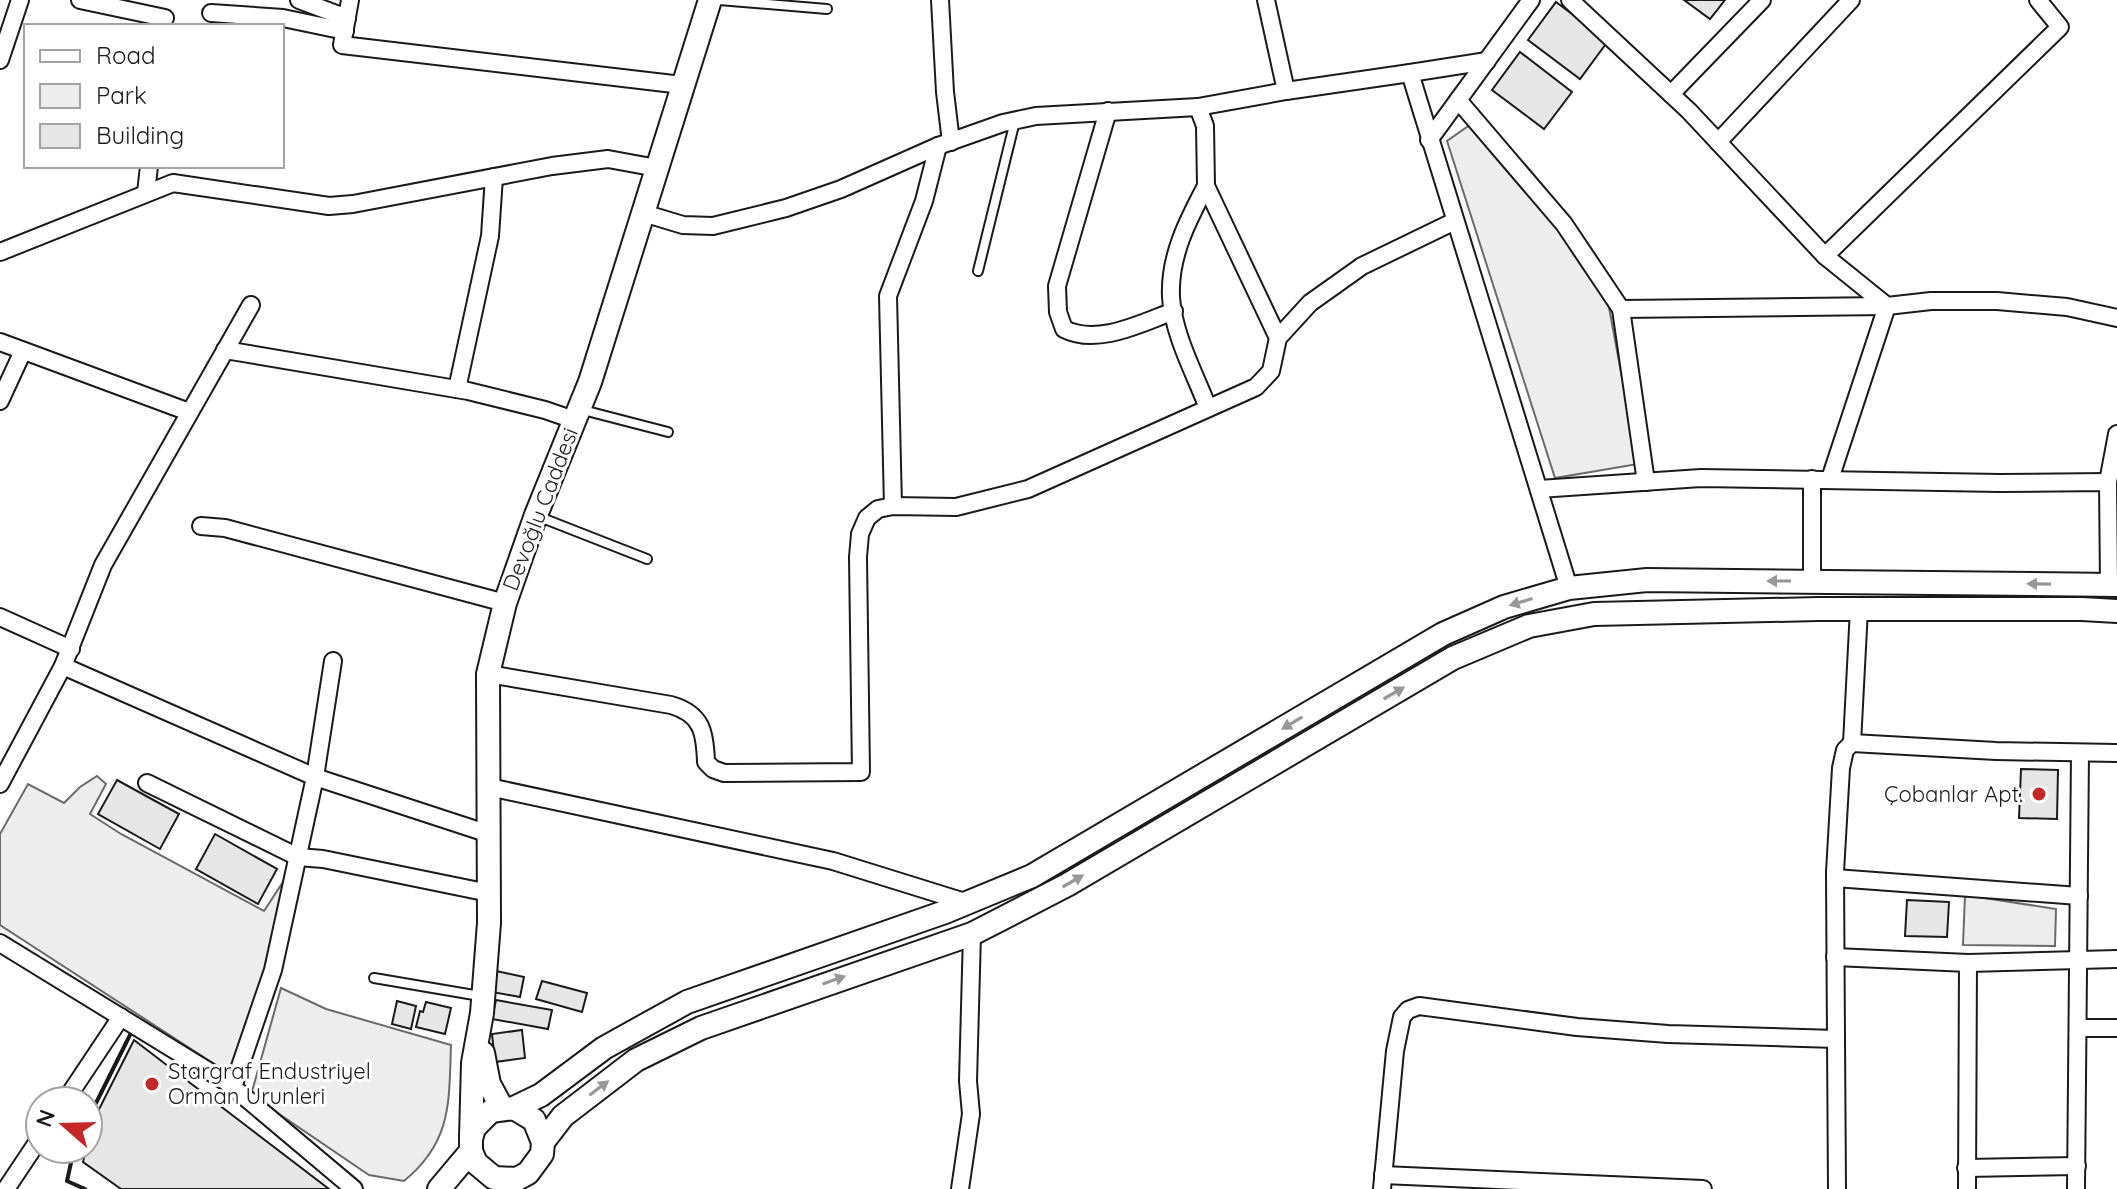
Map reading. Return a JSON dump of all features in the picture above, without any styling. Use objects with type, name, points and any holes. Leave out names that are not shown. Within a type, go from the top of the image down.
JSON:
[{"type":"street","points":[[0,60],[20,0]]},
{"type":"street","points":[[80,0],[164,22],[166,0]]},
{"type":"street","points":[[299,0],[346,25]]},
{"type":"street","points":[[350,0],[342,45],[682,85]]},
{"type":"street","name":"Devoğlu Caddesi","points":[[479,1036],[489,893],[488,674],[505,603],[615,306],[710,0]]},
{"type":"street","points":[[893,506],[888,296],[944,144],[945,92],[940,0]]},
{"type":"street","points":[[1266,0],[1286,91]]},
{"type":"street","points":[[1429,140],[1531,0]]},
{"type":"street","points":[[1570,0],[1671,94],[1825,256],[1887,306]]},
{"type":"street","points":[[1671,94],[1762,0]]},
{"type":"street","points":[[1718,142],[1851,0]]},
{"type":"street","points":[[1825,256],[2060,27],[2038,0]]},
{"type":"street","points":[[211,13],[273,22],[346,25]]},
{"type":"street","points":[[643,213],[683,225],[713,226],[786,208],[841,189],[944,144],[1036,116],[1198,107],[1487,61]]},
{"type":"street","points":[[1410,73],[1569,588]]},
{"type":"street","points":[[1458,100],[1564,224],[1621,309],[1646,482]]},
{"type":"street","points":[[1198,107],[1205,126],[1206,186],[1278,338]]},
{"type":"street","points":[[1108,111],[1057,286],[1058,312],[1064,329],[1078,336],[1117,332],[1174,311]]},
{"type":"street","points":[[0,252],[173,183],[329,206],[608,159],[657,168]]},
{"type":"street","points":[[146,193],[149,168]]},
{"type":"street","points":[[457,389],[490,236],[494,177]]},
{"type":"street","points":[[1206,186],[1186,225],[1173,266],[1171,298],[1178,330],[1208,408]]},
{"type":"street","points":[[488,674],[689,710],[700,726],[705,741],[706,762],[724,773],[861,772],[858,650],[860,534],[867,518],[878,509],[893,506],[956,507],[1028,489],[1256,387],[1271,371],[1278,338],[1310,303],[1362,266],[1455,221]]},
{"type":"street","points":[[1621,309],[1887,306],[1931,301],[1997,301],[2067,307],[2117,318]]},
{"type":"street","points":[[0,784],[71,649],[103,565],[251,305]]},
{"type":"street","points":[[1830,479],[1887,306]]},
{"type":"street","points":[[0,342],[189,412]]},
{"type":"street","points":[[225,350],[457,389],[576,415]]},
{"type":"street","points":[[0,401],[23,351]]},
{"type":"street","points":[[439,1189],[471,1145],[481,1118],[541,1095],[604,1048],[687,1002],[968,903],[1032,876],[1443,634],[1504,607],[1569,588],[1647,580],[2113,585],[2108,482],[2117,434]]},
{"type":"street","points":[[1539,489],[1701,478],[2108,482]]},
{"type":"street","points":[[1812,479],[1812,581]]},
{"type":"street","points":[[201,526],[225,528],[505,603]]},
{"type":"street","points":[[1837,1189],[1835,878],[1841,768],[1845,750],[1852,743],[1859,609]]},
{"type":"street","points":[[479,1036],[473,1063],[471,1145],[476,1163],[488,1184],[519,1184],[537,1164],[543,1142],[563,1116],[636,1060],[701,1028],[972,934],[1067,885],[1453,658],[1529,626],[1594,614],[1859,609],[2117,611]]},
{"type":"street","points":[[0,617],[71,649]]},
{"type":"street","points":[[233,1087],[273,970],[315,777],[333,661]]},
{"type":"street","points":[[63,666],[315,777],[489,834]]},
{"type":"street","points":[[1852,743],[2117,753]]},
{"type":"street","points":[[2076,1189],[2080,753]]},
{"type":"street","points":[[147,783],[298,857],[323,859],[489,893]]},
{"type":"street","points":[[489,787],[833,861],[968,903]]},
{"type":"street","points":[[1835,878],[2079,896]]},
{"type":"street","points":[[960,1189],[971,1114],[968,1081],[972,934]]},
{"type":"street","points":[[0,943],[233,1087],[354,1189]]},
{"type":"street","points":[[1835,957],[1968,963],[2117,959]]},
{"type":"street","points":[[1967,1189],[1968,963]]},
{"type":"street","points":[[1703,1189],[1382,1182],[1395,1051],[1402,1017],[1408,1010],[1419,1006],[1577,1027],[1668,1034],[1836,1039]]},
{"type":"street","points":[[76,1085],[121,1017]]},
{"type":"street","points":[[2079,1028],[2117,1028]]},
{"type":"street","points":[[479,1036],[489,1084],[508,1108],[534,1120],[543,1142]]},
{"type":"street","points":[[6,1189],[24,1162]]},
{"type":"street","points":[[1966,1168],[2077,1166]]},
{"type":"lane","points":[[719,0],[827,9]]},
{"type":"lane","points":[[978,271],[1015,121]]},
{"type":"lane","points":[[576,415],[668,432]]},
{"type":"lane","points":[[536,515],[647,559]]},
{"type":"lane","points":[[374,978],[483,996]]},
{"type":"green space","points":[[1474,122],[1566,237],[1608,302],[1638,464],[1555,478],[1447,141]]},
{"type":"green space","points":[[97,776],[106,784],[90,814],[121,834],[264,911],[285,879],[287,890],[238,1066],[228,1073],[0,925],[0,834],[28,784],[64,803]]},
{"type":"green space","points":[[1965,895],[2056,909],[2055,946],[1963,945]]},
{"type":"green space","points":[[281,988],[326,1009],[451,1045],[445,1120],[431,1151],[404,1181],[369,1175],[251,1095]]},
{"type":"building","points":[[1684,0],[1725,0],[1710,19]]},
{"type":"building","points":[[1556,2],[1608,41],[1580,79],[1528,40]]},
{"type":"building","points":[[1520,52],[1572,92],[1544,129],[1492,90]]},
{"type":"building","name":"Çobanlar Apt.","points":[[2021,769],[2058,770],[2057,819],[2019,818]]},
{"type":"building","points":[[117,780],[179,814],[160,849],[98,814]]},
{"type":"building","points":[[215,834],[277,869],[258,904],[196,869]]},
{"type":"building","points":[[1907,900],[1949,902],[1947,937],[1905,936]]},
{"type":"building","points":[[496,971],[524,977],[520,997],[492,992]]},
{"type":"building","points":[[542,981],[587,993],[582,1012],[536,999]]},
{"type":"building","points":[[496,1000],[552,1010],[548,1029],[492,1019]]},
{"type":"building","points":[[397,1001],[416,1006],[411,1029],[392,1024]]},
{"type":"building","points":[[426,1002],[451,1008],[445,1034],[416,1027]]},
{"type":"building","points":[[522,1030],[525,1058],[495,1062],[492,1034]]},
{"type":"building","name":"Stargraf Endustriyel Orman Urunleri","points":[[134,1040],[329,1189],[121,1189],[87,1165],[104,1165],[104,1099]]},
{"type":"wall","points":[[104,1087],[130,1035]]},
{"type":"wall","points":[[70,1165],[67,1181],[85,1189]]},
{"type":"place","name":"Çobanlar Apt.","points":[[2039,794]]},
{"type":"place","name":"Stargraf Endustriyel Orman Urunleri","points":[[152,1084]]}]
